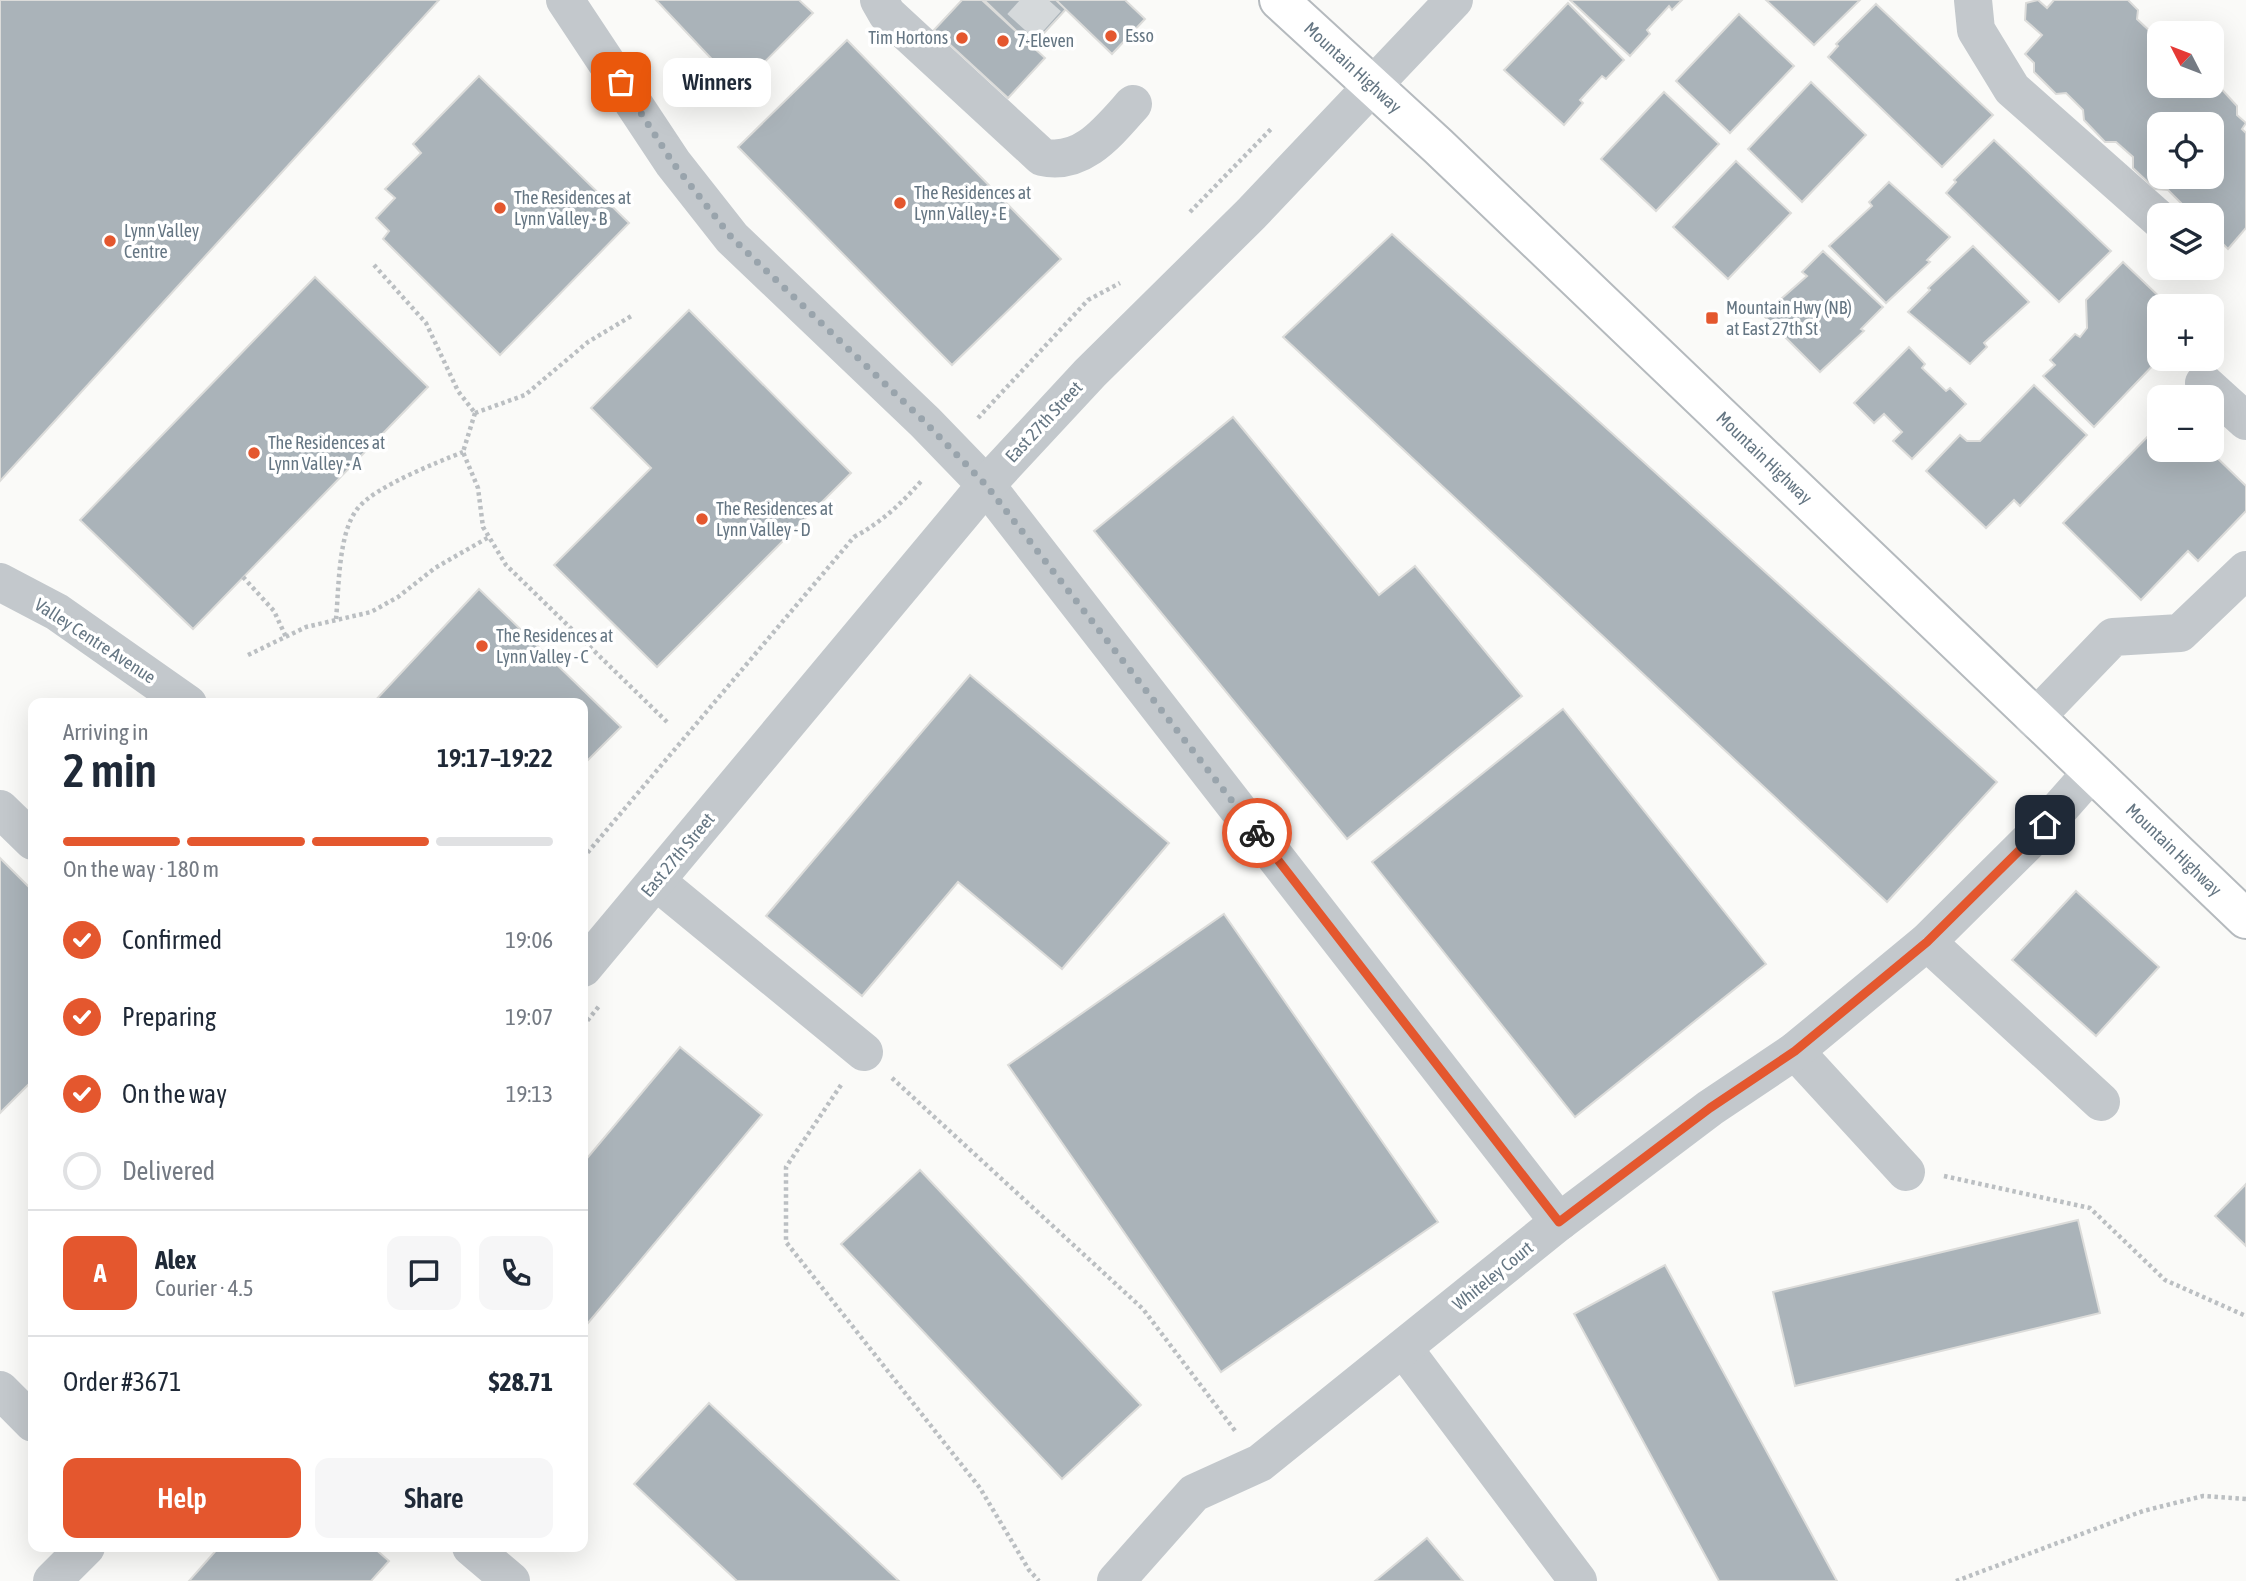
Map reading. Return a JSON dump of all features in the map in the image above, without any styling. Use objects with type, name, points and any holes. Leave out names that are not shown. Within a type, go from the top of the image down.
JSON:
[{"type":"main road","name":"Mountain Highway","points":[[1279,0],[1373,84],[2246,919]]},
{"type":"street","points":[[565,0],[673,163],[732,238],[925,422],[986,485],[1559,1222]]},
{"type":"street","points":[[879,0],[887,14],[1042,157],[1060,161],[1077,155],[1106,134],[1133,104]]},
{"type":"street","name":"East 27th Street","points":[[588,962],[986,485],[1090,373],[1251,214],[1454,0]]},
{"type":"street","points":[[1973,0],[1976,30],[2012,89],[2147,208]]},
{"type":"street","points":[[2204,383],[2246,421]]},
{"type":"street","points":[[2034,719],[2113,637],[2180,633],[2246,570]]},
{"type":"street","name":"Valley Centre Avenue","points":[[0,582],[57,612],[179,698]]},
{"type":"street","name":"Whiteley Court","points":[[1116,1581],[1194,1493],[1260,1463],[1559,1222],[1710,1108],[1795,1051],[1927,942],[2045,825],[2091,773]]},
{"type":"street","points":[[0,809],[28,836]]},
{"type":"street","points":[[657,882],[864,1052]]},
{"type":"street","points":[[1927,942],[2101,1102]]},
{"type":"street","points":[[1795,1051],[1906,1172]]},
{"type":"street","points":[[1404,1349],[1578,1581]]},
{"type":"street","points":[[0,1390],[28,1418]]},
{"type":"street","points":[[52,1581],[81,1552]]},
{"type":"street","points":[[477,1552],[511,1581]]},
{"type":"path","points":[[374,265],[426,323],[458,391],[475,413]]},
{"type":"path","points":[[475,413],[525,395],[588,342],[633,315]]},
{"type":"path","points":[[475,413],[463,452],[478,488],[483,527],[506,565],[550,611],[667,722]]},
{"type":"path","points":[[336,619],[344,542],[358,508],[398,480],[463,452]]},
{"type":"path","points":[[588,852],[854,537],[878,524],[897,508]]},
{"type":"path","points":[[248,656],[306,627],[371,612],[398,597],[435,568],[489,537]]},
{"type":"path","points":[[243,577],[274,611],[286,637]]},
{"type":"path","points":[[1039,1581],[1029,1570],[980,1488],[786,1242],[786,1167],[864,1052],[1143,1309],[1260,1463]]},
{"type":"path","points":[[1906,1172],[1951,1177],[2090,1208],[2165,1280],[2246,1316]]},
{"type":"path","points":[[1956,1581],[2143,1511],[2203,1496],[2246,1499]]},
{"type":"building","name":"Lynn Valley Centre","points":[[0,0],[439,0],[0,481]]},
{"type":"building","points":[[656,0],[799,0],[813,13],[739,88]]},
{"type":"building","points":[[962,0],[982,0],[1045,58],[1008,98],[934,30]]},
{"type":"building","points":[[984,0],[1061,0],[1068,7],[1032,46]]},
{"type":"building","name":"Esso","points":[[1056,0],[1125,0],[1145,19],[1112,54]]},
{"type":"building","points":[[1570,0],[1682,0],[1672,10],[1669,6],[1647,30],[1650,34],[1630,56]]},
{"type":"building","points":[[1766,0],[1860,0],[1814,45]]},
{"type":"building","points":[[2038,0],[2047,8],[2054,0],[2128,0],[2138,10],[2137,19],[2147,28],[2147,98],[2224,98],[2224,92],[2237,106],[2237,115],[2246,123],[2242,129],[2246,133],[2246,228],[2228,249],[2224,245],[2224,203],[2181,203],[2168,190],[2155,189],[2224,189],[2224,112],[2147,112],[2147,181],[2133,168],[2133,157],[2116,142],[2105,142],[2084,120],[2083,110],[2066,93],[2056,94],[2034,72],[2034,63],[2025,54],[2042,35],[2025,20],[2026,3]]},
{"type":"building","points":[[1568,3],[1624,60],[1606,79],[1602,76],[1580,100],[1583,103],[1564,125],[1504,70]]},
{"type":"building","points":[[1876,4],[1993,115],[1942,167],[1828,57],[1838,46],[1836,44]]},
{"type":"building","points":[[1739,14],[1794,66],[1730,133],[1676,81]]},
{"type":"building","name":"The Residences at Lynn Valley - E","points":[[847,40],[1061,259],[952,365],[738,147]]},
{"type":"building","name":"The Residences at Lynn Valley - B","points":[[479,76],[629,223],[500,355],[383,239],[389,231],[376,218],[395,198],[385,189],[421,153],[413,144]]},
{"type":"building","points":[[1811,82],[1866,135],[1802,202],[1748,149]]},
{"type":"building","points":[[1664,92],[1719,144],[1656,211],[1601,159]]},
{"type":"building","points":[[1994,140],[2111,251],[2059,302],[1946,193],[1956,182],[1954,180]]},
{"type":"building","points":[[1736,161],[1791,213],[1728,279],[1673,227]]},
{"type":"building","points":[[1889,182],[1950,237],[1927,260],[1930,262],[1886,303],[1829,246],[1872,206],[1869,202]]},
{"type":"building","points":[[1392,234],[1997,782],[1887,902],[1283,337]]},
{"type":"building","points":[[1973,246],[2029,302],[1984,343],[1987,347],[1970,364],[1908,312],[1930,290],[1928,288]]},
{"type":"building","points":[[1823,251],[1883,307],[1861,329],[1864,331],[1820,372],[1763,315],[1807,276],[1802,272]]},
{"type":"building","points":[[2123,262],[2156,294],[2147,294],[2148,371],[2094,427],[2043,376],[2055,365],[2050,360],[2075,334],[2080,337],[2087,328],[2086,300]]},
{"type":"building","name":"The Residences at Lynn Valley - A","points":[[315,277],[428,387],[193,629],[80,520]]},
{"type":"building","name":"The Residences at Lynn Valley - D","points":[[689,310],[851,473],[657,667],[554,565],[651,468],[591,408]]},
{"type":"building","points":[[1909,347],[1925,364],[1922,368],[1946,391],[1950,388],[1966,404],[1912,459],[1893,441],[1902,432],[1884,414],[1874,423],[1854,403]]},
{"type":"building","points":[[2034,385],[2087,435],[2020,506],[2014,500],[1986,528],[1926,471],[1960,435],[1967,441],[1980,441]]},
{"type":"building","points":[[1233,417],[1379,595],[1415,566],[1522,696],[1347,839],[1094,531]]},
{"type":"building","points":[[2147,437],[2147,462],[2221,462],[2246,486],[2246,511],[2198,561],[2188,551],[2141,600],[2063,523]]},
{"type":"building","name":"The Residences at Lynn Valley - C","points":[[479,589],[621,727],[588,760],[588,698],[378,698]]},
{"type":"building","points":[[970,675],[1169,843],[1062,969],[958,882],[862,996],[766,916]]},
{"type":"building","points":[[1563,709],[1766,964],[1575,1117],[1372,862]]},
{"type":"building","points":[[0,858],[28,886],[28,1085],[0,1113]]},
{"type":"building","points":[[2076,891],[2159,967],[2096,1036],[2012,960]]},
{"type":"building","points":[[1224,914],[1438,1222],[1221,1372],[1008,1065]]},
{"type":"building","points":[[680,1047],[762,1115],[588,1323],[588,1157]]},
{"type":"building","points":[[920,1170],[1141,1405],[1062,1479],[841,1244]]},
{"type":"building","points":[[2246,1184],[2246,1246],[2215,1216]]},
{"type":"building","points":[[2078,1220],[2100,1313],[1795,1386],[1773,1292]]},
{"type":"building","points":[[1665,1265],[1837,1581],[1719,1581],[1574,1314]]},
{"type":"building","points":[[709,1403],[899,1581],[737,1581],[634,1484]]},
{"type":"building","points":[[1427,1538],[1463,1581],[1375,1581]]},
{"type":"building","points":[[215,1552],[379,1552],[389,1561],[371,1581],[189,1581]]},
{"type":"tunnel","points":[[1020,0],[1050,27]]},
{"type":"way so far","points":[[621,82],[673,163],[732,238],[951,447],[986,485],[1257,833]]},
{"type":"place","name":"Esso","points":[[1111,36]]},
{"type":"place","name":"Tim Hortons","points":[[962,38]]},
{"type":"place","name":"7-Eleven","points":[[1003,41]]},
{"type":"place","name":"Winners","points":[[621,82]]},
{"type":"place","name":"The Residences at Lynn Valley - E","points":[[900,203]]},
{"type":"place","name":"The Residences at Lynn Valley - B","points":[[500,208]]},
{"type":"place","name":"Lynn Valley Centre","points":[[110,241]]},
{"type":"place","name":"Mountain Hwy (NB) at East 27th St","points":[[1712,318]]},
{"type":"place","name":"The Residences at Lynn Valley - A","points":[[254,453]]},
{"type":"place","name":"The Residences at Lynn Valley - D","points":[[702,519]]},
{"type":"place","name":"The Residences at Lynn Valley - C","points":[[482,646]]},
{"type":"route","points":[[1257,833],[1559,1222],[1710,1108],[1795,1051],[1927,942],[2045,825]]}]
